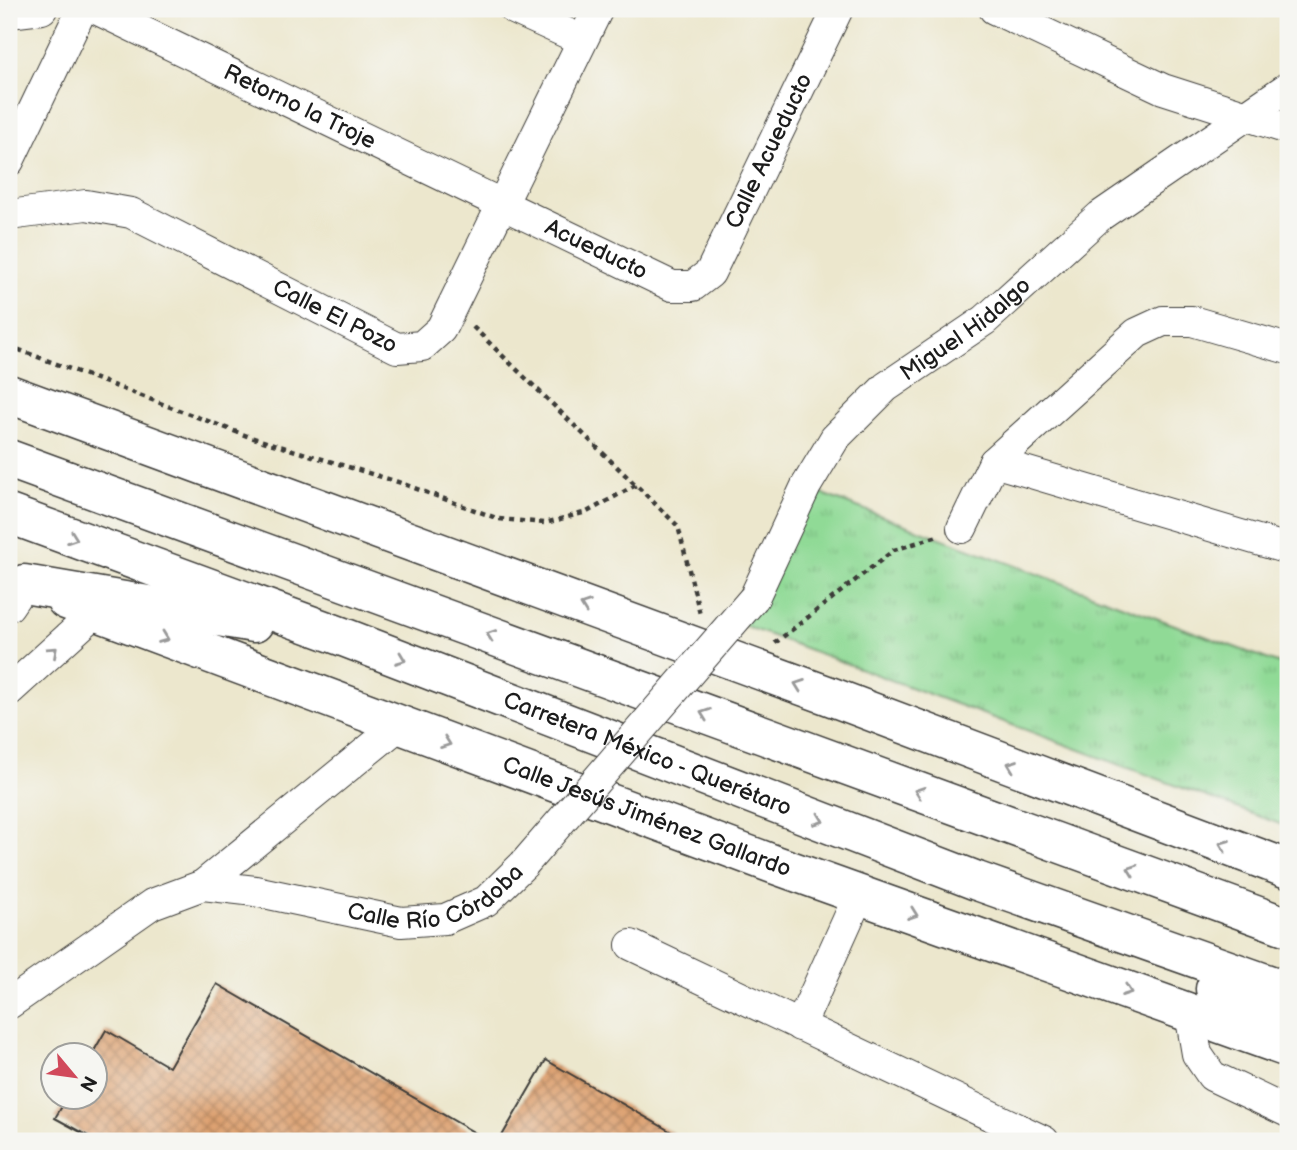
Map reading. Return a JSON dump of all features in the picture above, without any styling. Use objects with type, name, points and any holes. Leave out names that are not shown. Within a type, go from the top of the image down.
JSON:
[{"type":"main road","points":[[9,394],[683,642],[1288,869]]},
{"type":"main road","points":[[9,459],[1288,927]]},
{"type":"main road","name":"Carretera México - Querétaro","points":[[9,514],[346,638],[977,881],[1288,991]]},
{"type":"main road","points":[[14,590],[346,638]]},
{"type":"main road","name":"Calle Jesús Jiménez Gallardo","points":[[14,590],[96,612],[859,895],[1288,1048]]},
{"type":"main road","points":[[977,881],[1288,1022]]},
{"type":"main road","points":[[1227,905],[1288,920]]},
{"type":"street","points":[[9,13],[42,9]]},
{"type":"street","points":[[9,161],[82,9]]},
{"type":"street","name":"Retorno la Troje","points":[[96,9],[502,204]]},
{"type":"street","points":[[514,9],[582,40]]},
{"type":"street","name":"Calle El Pozo","points":[[9,215],[86,205],[131,214],[397,348],[422,346],[441,329],[598,9]]},
{"type":"street","name":"Calle Acueducto","points":[[693,286],[710,273],[838,9]]},
{"type":"street","points":[[994,9],[1163,89],[1288,129]]},
{"type":"street","name":"Miguel Hidalgo","points":[[754,598],[806,486],[835,438],[886,387],[985,320],[1100,216],[1288,87]]},
{"type":"street","name":"Acueducto","points":[[502,204],[672,286],[693,286]]},
{"type":"street","points":[[962,528],[994,462],[1137,333],[1163,321],[1192,321],[1288,349]]},
{"type":"street","points":[[994,462],[1288,549]]},
{"type":"street","name":"Calle Río Córdoba","points":[[203,885],[255,891],[401,922],[445,919],[486,901],[524,864],[754,598]]},
{"type":"street","points":[[9,691],[96,612]]},
{"type":"street","name":"Calle Río Córdoba","points":[[9,1004],[152,904],[203,885],[398,726]]},
{"type":"street","points":[[800,1026],[859,895]]},
{"type":"street","points":[[631,945],[1044,1141]]},
{"type":"street","points":[[1190,1013],[1197,1054],[1212,1076],[1288,1112]]},
{"type":"path","points":[[452,307],[678,527],[702,621],[683,642]]},
{"type":"path","points":[[9,346],[250,437],[398,482],[499,519],[545,523],[587,512],[636,485]]},
{"type":"path","points":[[747,666],[894,550],[962,528]]},
{"type":"green space","points":[[806,488],[1288,667],[1288,827],[737,623]]},
{"type":"building","points":[[217,984],[489,1141],[97,1141],[55,1118],[59,1112],[108,1112],[108,1042],[99,1042],[106,1030],[169,1067]]},
{"type":"building","points":[[546,1060],[687,1141],[499,1141]]}]
